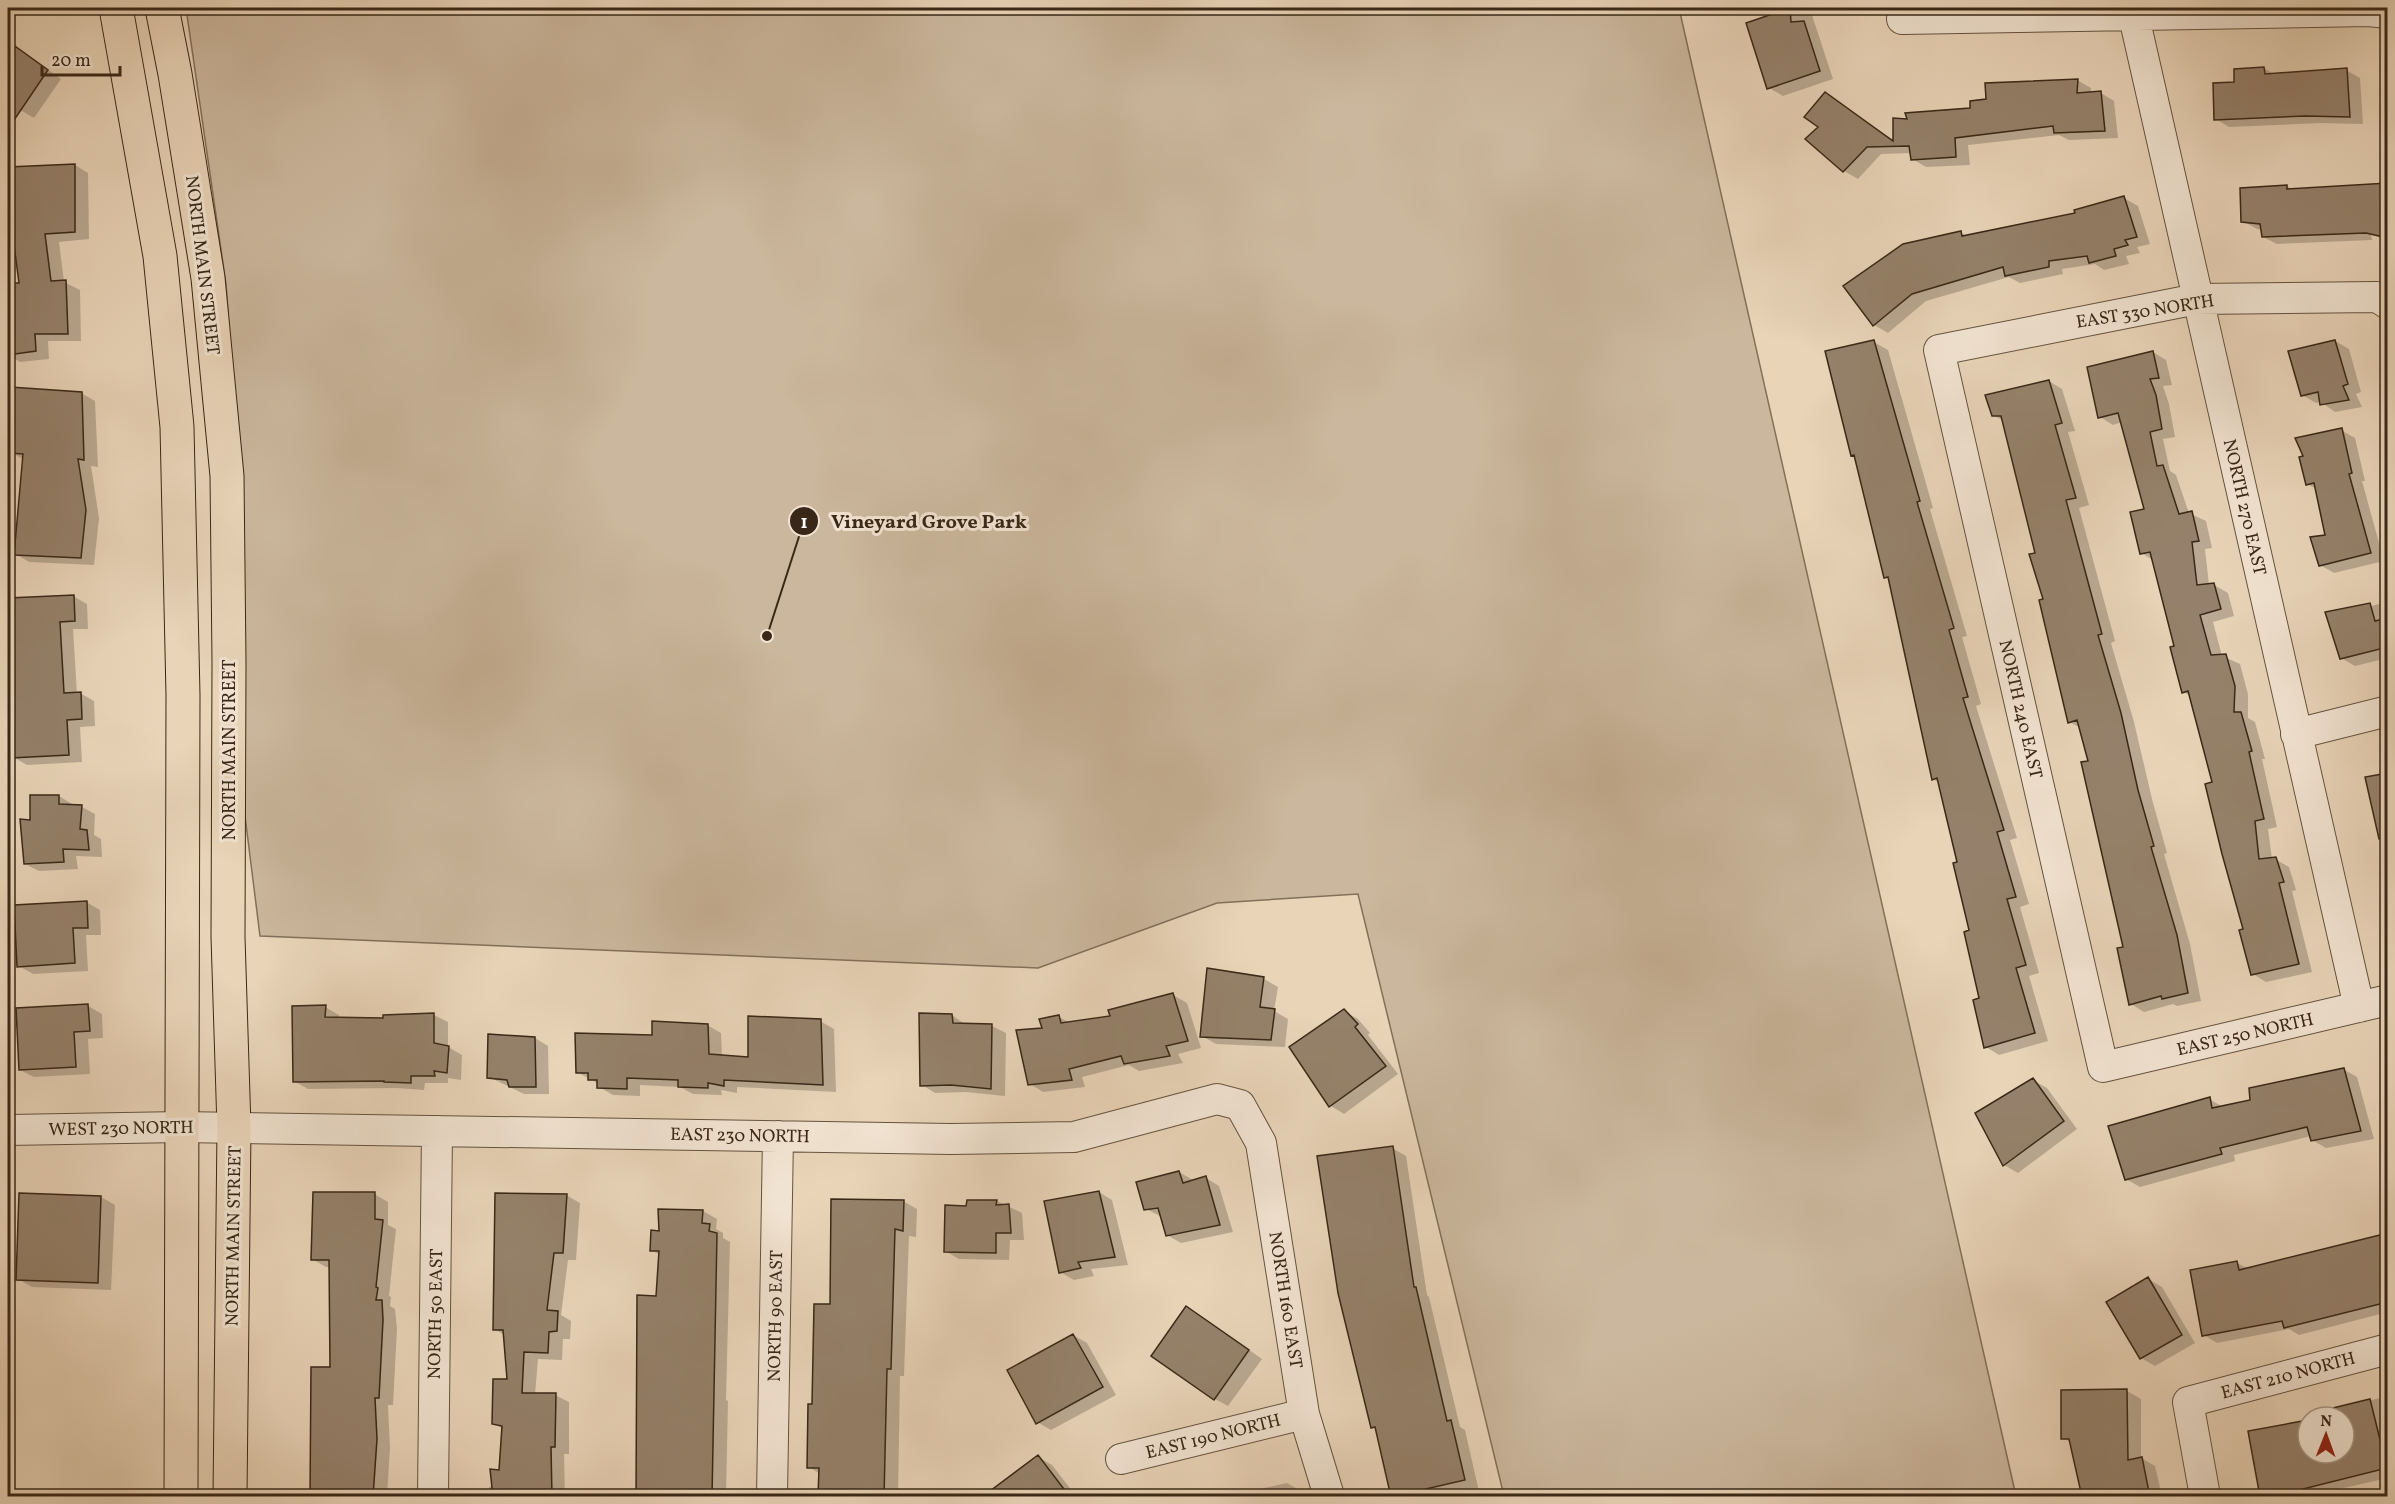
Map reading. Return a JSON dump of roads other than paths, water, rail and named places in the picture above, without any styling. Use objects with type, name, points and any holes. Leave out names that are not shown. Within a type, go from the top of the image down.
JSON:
[{"type":"main road","points":[[116,8],[160,256],[177,427],[183,695],[181,1497]]},
{"type":"main road","name":"NORTH MAIN STREET","points":[[162,8],[176,74],[208,278],[227,476],[228,937],[234,1128],[230,1497]]},
{"type":"street","points":[[1902,19],[2132,11],[2368,11],[2388,13]]},
{"type":"street","name":"NORTH 270 EAST","points":[[2132,11],[2359,1007]]},
{"type":"street","name":"EAST 330 NORTH","points":[[1939,350],[2197,299],[2377,297],[2388,304]]},
{"type":"street","name":"NORTH 240 EAST","points":[[1939,350],[2103,1067]]},
{"type":"street","points":[[2296,734],[2388,711]]},
{"type":"street","name":"EAST 250 NORTH","points":[[2103,1067],[2388,1000]]},
{"type":"street","name":"EAST 230 NORTH","points":[[234,1128],[951,1139],[1074,1137],[1217,1099],[1240,1105]]},
{"type":"street","name":"NORTH 160 EAST","points":[[1240,1105],[1261,1143],[1304,1413],[1329,1497]]},
{"type":"street","name":"WEST 230 NORTH","points":[[8,1130],[234,1128]]},
{"type":"street","name":"NORTH 50 EAST","points":[[433,1497],[437,1131]]},
{"type":"street","name":"NORTH 90 EAST","points":[[772,1497],[778,1136]]},
{"type":"street","name":"EAST 210 NORTH","points":[[2205,1497],[2188,1402],[2388,1348]]},
{"type":"street","name":"EAST 190 NORTH","points":[[1121,1459],[1304,1413]]},
{"type":"place","name":"Vineyard Grove Park","points":[[767,636]]}]
